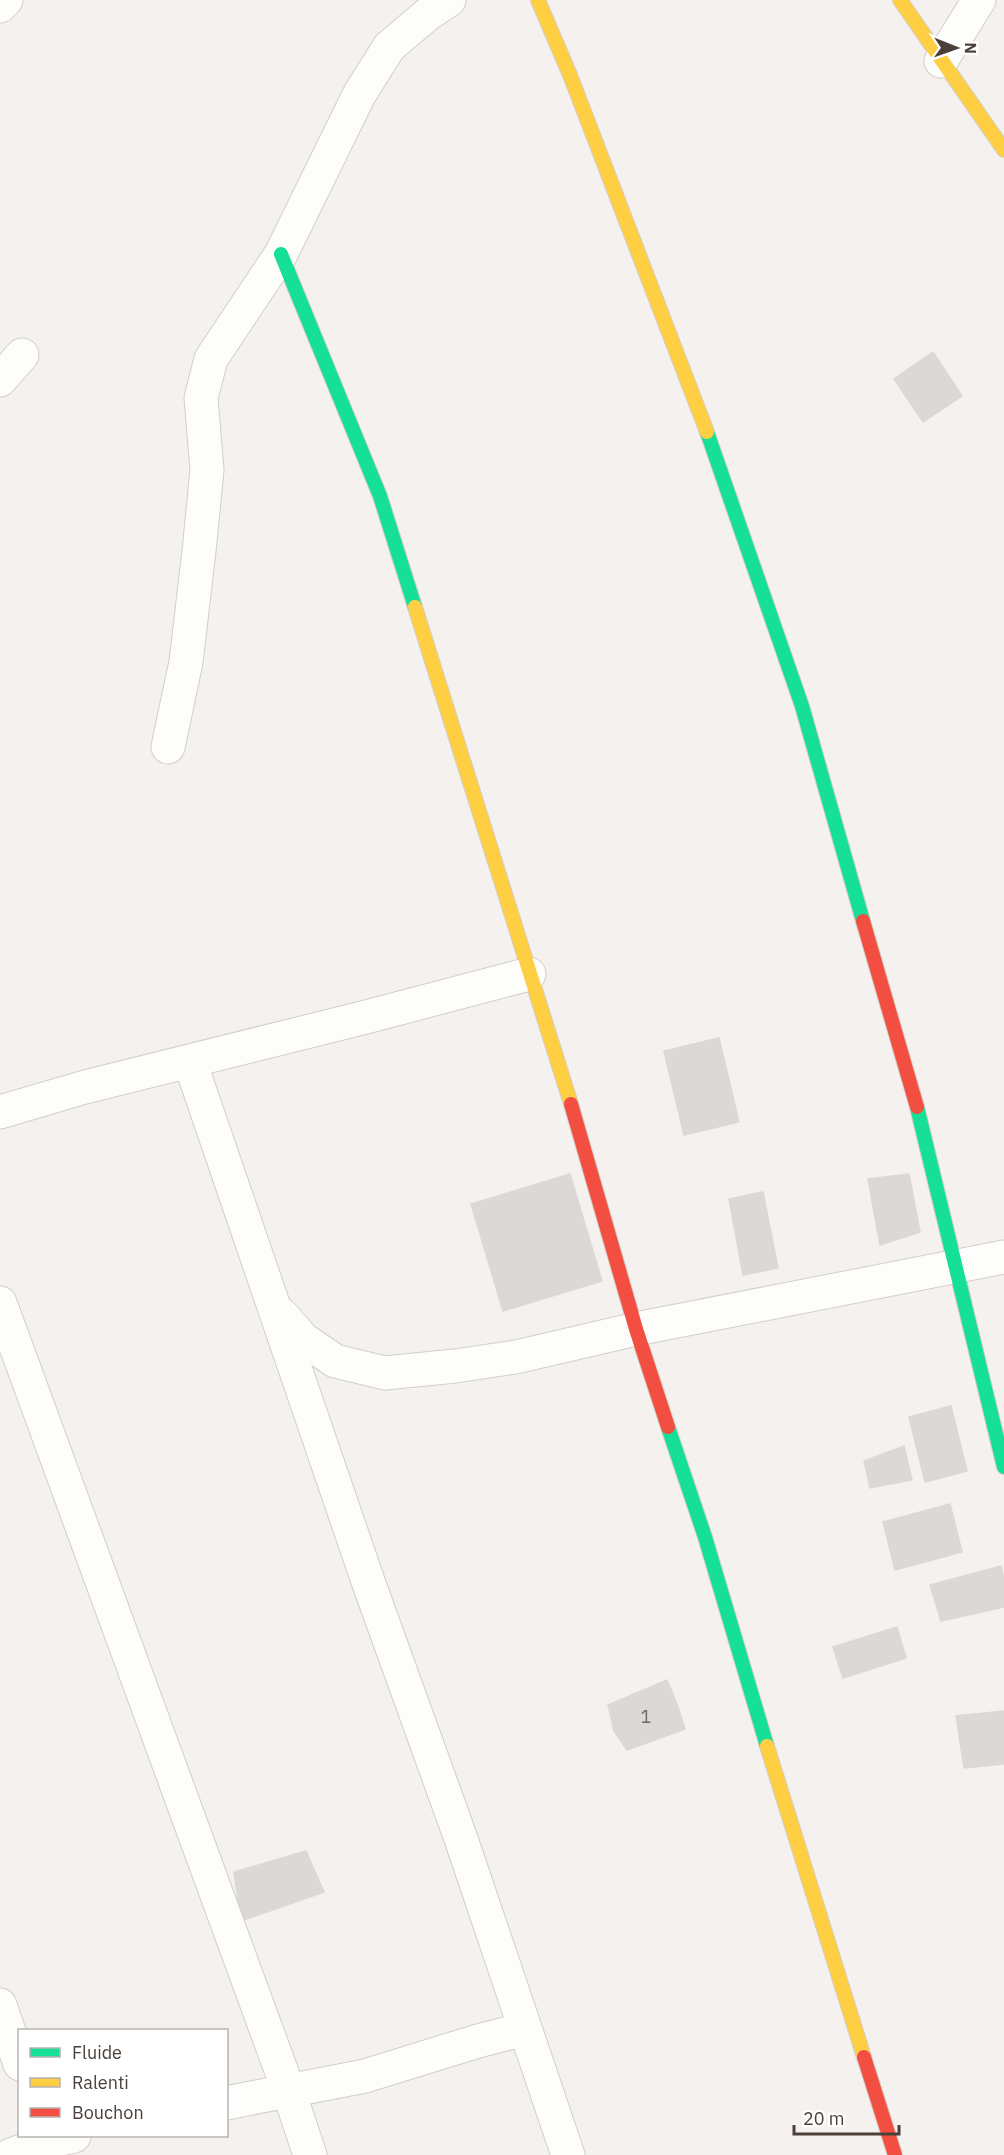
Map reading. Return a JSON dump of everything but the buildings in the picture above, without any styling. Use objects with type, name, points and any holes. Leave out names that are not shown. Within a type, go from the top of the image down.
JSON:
[{"type":"main road","points":[[538,0],[570,75],[697,402],[802,706],[922,1126],[1004,1467]]},
{"type":"main road","points":[[900,0],[940,61],[1004,150]]},
{"type":"main road","points":[[280,254],[380,495],[586,1153],[636,1329],[705,1537],[798,1849],[895,2155]]},
{"type":"street","points":[[0,6],[6,0]]},
{"type":"street","points":[[168,747],[186,662],[207,470],[201,398],[211,358],[280,254],[359,95],[389,47],[428,14],[449,0]]},
{"type":"street","points":[[940,61],[979,0]]},
{"type":"street","points":[[0,380],[22,355]]},
{"type":"street","points":[[0,1112],[86,1087],[529,974]]},
{"type":"street","points":[[190,1062],[369,1584],[460,1836],[568,2155]]},
{"type":"street","points":[[276,1308],[303,1339],[335,1361],[385,1372],[455,1366],[516,1357],[636,1329],[1004,1257]]},
{"type":"street","points":[[0,1303],[288,2089],[310,2155]]},
{"type":"street","points":[[0,2005],[18,2058]]},
{"type":"street","points":[[228,2103],[288,2089],[365,2076],[477,2041],[525,2029]]},
{"type":"street","points":[[11,2155],[53,2142]]},
{"type":"traffic: fast","points":[[281,254],[380,496],[415,607]]},
{"type":"traffic: fast","points":[[707,432],[802,706],[863,921]]},
{"type":"traffic: fast","points":[[917,1107],[1004,1467]]},
{"type":"traffic: fast","points":[[668,1427],[705,1537],[767,1746]]},
{"type":"traffic: slow","points":[[538,0],[570,75],[707,432]]},
{"type":"traffic: slow","points":[[900,0],[1004,150]]},
{"type":"traffic: slow","points":[[415,607],[571,1104]]},
{"type":"traffic: slow","points":[[767,1746],[864,2057]]},
{"type":"traffic: jam","points":[[863,921],[917,1107]]},
{"type":"traffic: jam","points":[[571,1104],[636,1329],[668,1427]]},
{"type":"traffic: jam","points":[[864,2057],[895,2155]]}]
